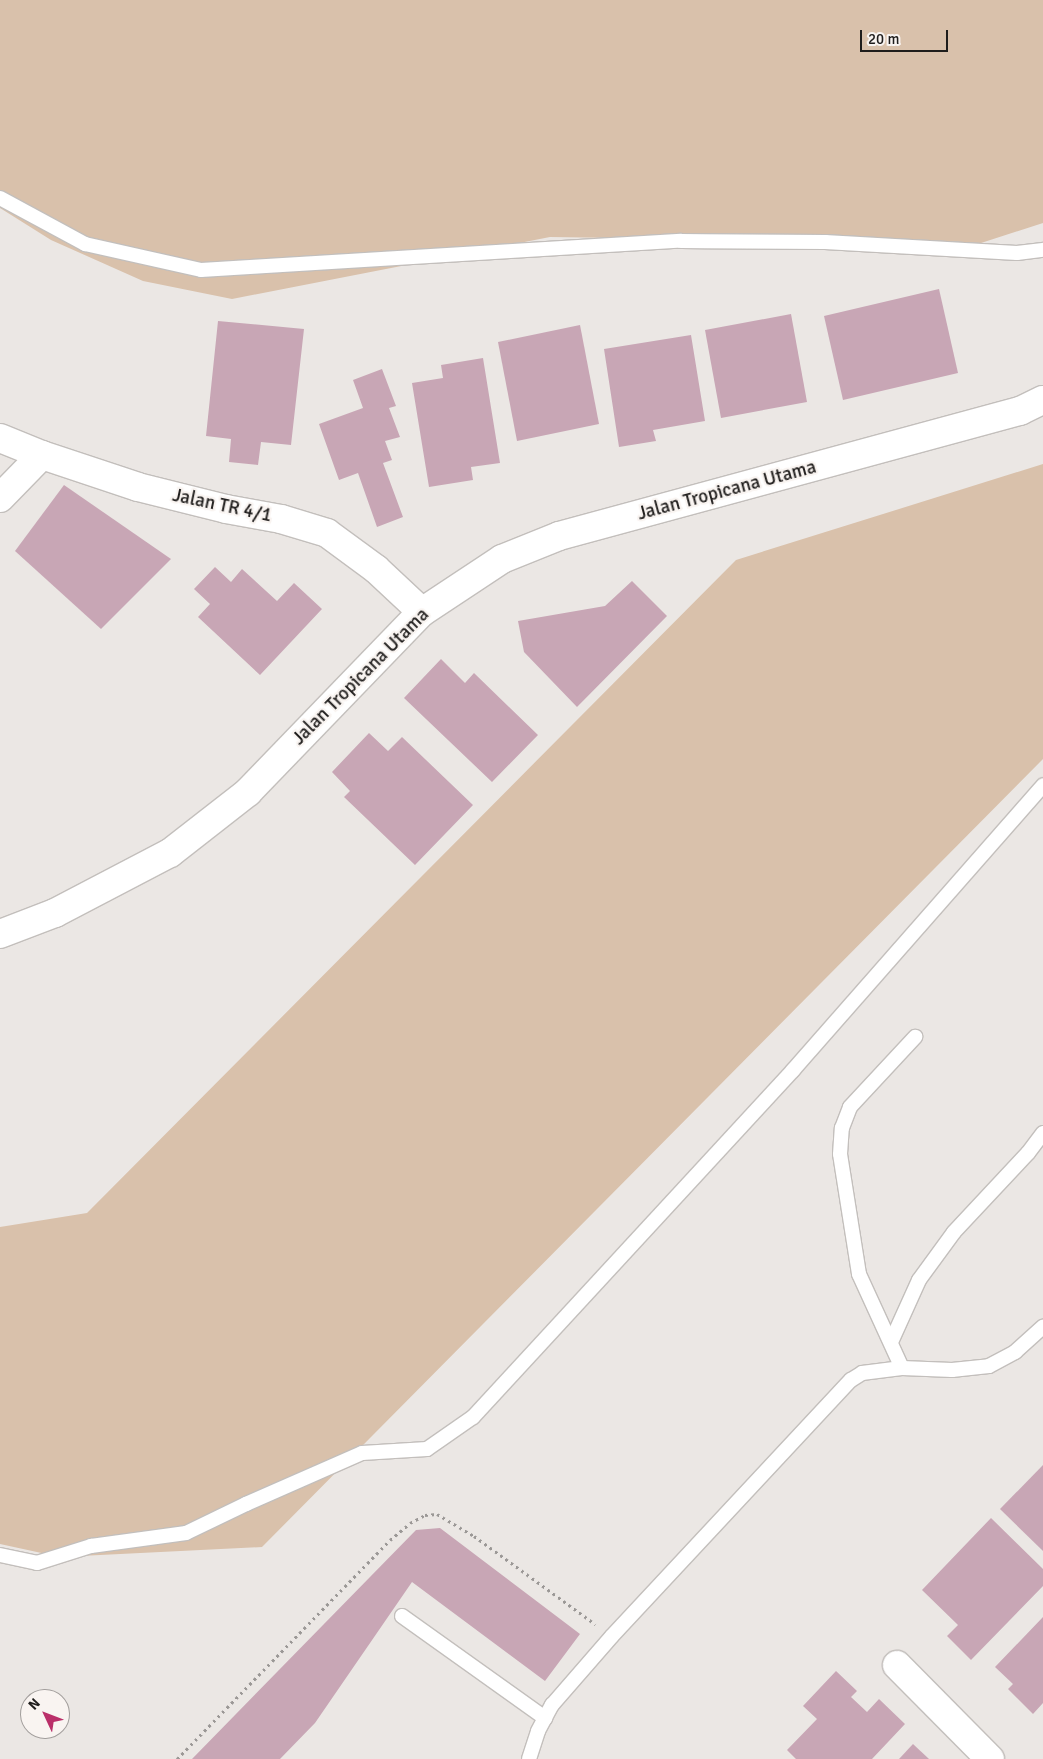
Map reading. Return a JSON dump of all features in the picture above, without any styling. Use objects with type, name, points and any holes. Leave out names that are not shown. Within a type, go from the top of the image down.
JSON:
[{"type":"street","name":"Jalan Tropicana Utama","points":[[0,934],[55,913],[170,853],[248,792],[422,612],[502,559],[559,536],[1020,411],[1043,400]]},
{"type":"street","name":"Jalan TR 4/1","points":[[0,438],[42,455],[138,487],[226,509],[281,519],[327,533],[376,570],[422,612]]},
{"type":"street","points":[[0,498],[42,455]]},
{"type":"street","points":[[896,1665],[990,1759]]},
{"type":"lane","points":[[0,198],[85,244],[201,270],[681,241],[825,242],[1017,253],[1043,250]]},
{"type":"lane","points":[[0,1555],[37,1563],[91,1546],[186,1533],[246,1504],[362,1453],[427,1449],[473,1417],[793,1070],[1043,785]]},
{"type":"lane","points":[[902,1368],[859,1274],[840,1154],[842,1128],[850,1106],[915,1037]]},
{"type":"lane","points":[[891,1342],[920,1280],[954,1232],[1028,1153],[1043,1133]]},
{"type":"lane","points":[[528,1759],[538,1731],[552,1705],[612,1636],[851,1380],[862,1372],[902,1368],[952,1370],[989,1366],[1015,1352],[1043,1328]]},
{"type":"lane","points":[[402,1616],[545,1718]]},
{"type":"shaded area","points":[[0,0],[1043,0],[1043,223],[981,243],[550,237],[232,299],[143,281],[51,240],[0,208]]},
{"type":"shaded area","points":[[1043,464],[1043,759],[262,1547],[60,1557],[0,1544],[0,1227],[87,1213],[736,560]]},
{"type":"building","points":[[939,289],[958,373],[843,400],[824,316]]},
{"type":"building","points":[[791,314],[807,402],[721,418],[705,330]]},
{"type":"building","points":[[218,321],[304,329],[291,445],[261,442],[258,465],[229,462],[231,439],[206,436]]},
{"type":"building","points":[[580,325],[599,424],[517,441],[498,342]]},
{"type":"building","points":[[691,335],[705,421],[653,430],[656,441],[619,447],[604,349]]},
{"type":"building","points":[[483,358],[500,463],[471,467],[473,480],[429,487],[412,383],[443,378],[441,365]]},
{"type":"building","points":[[382,369],[396,406],[389,408],[400,437],[385,441],[392,460],[383,463],[403,517],[377,527],[358,473],[339,480],[319,424],[363,408],[353,380]]},
{"type":"building","points":[[64,485],[171,559],[101,629],[15,551]]},
{"type":"building","points":[[215,567],[231,582],[242,569],[277,601],[294,583],[322,609],[260,675],[198,617],[210,604],[194,589]]},
{"type":"building","points":[[632,581],[667,616],[577,707],[524,652],[518,621],[605,606]]},
{"type":"building","points":[[441,659],[465,683],[474,673],[538,735],[492,782],[404,698]]},
{"type":"building","points":[[369,733],[388,751],[402,737],[473,805],[415,865],[344,797],[350,791],[332,772]]},
{"type":"building","points":[[1043,1465],[1043,1551],[1000,1509]]},
{"type":"building","points":[[991,1518],[1043,1569],[1043,1586],[971,1660],[947,1636],[958,1625],[922,1590]]},
{"type":"building","points":[[440,1528],[580,1634],[545,1681],[412,1582],[315,1723],[280,1759],[192,1759],[416,1530]]},
{"type":"building","points":[[1043,1617],[1043,1703],[1033,1714],[1008,1689],[1013,1684],[995,1667]]},
{"type":"building","points":[[836,1671],[857,1691],[851,1697],[867,1712],[879,1699],[905,1724],[872,1759],[796,1759],[787,1750],[817,1719],[803,1706]]},
{"type":"building","points":[[913,1744],[929,1759],[899,1759]]}]
